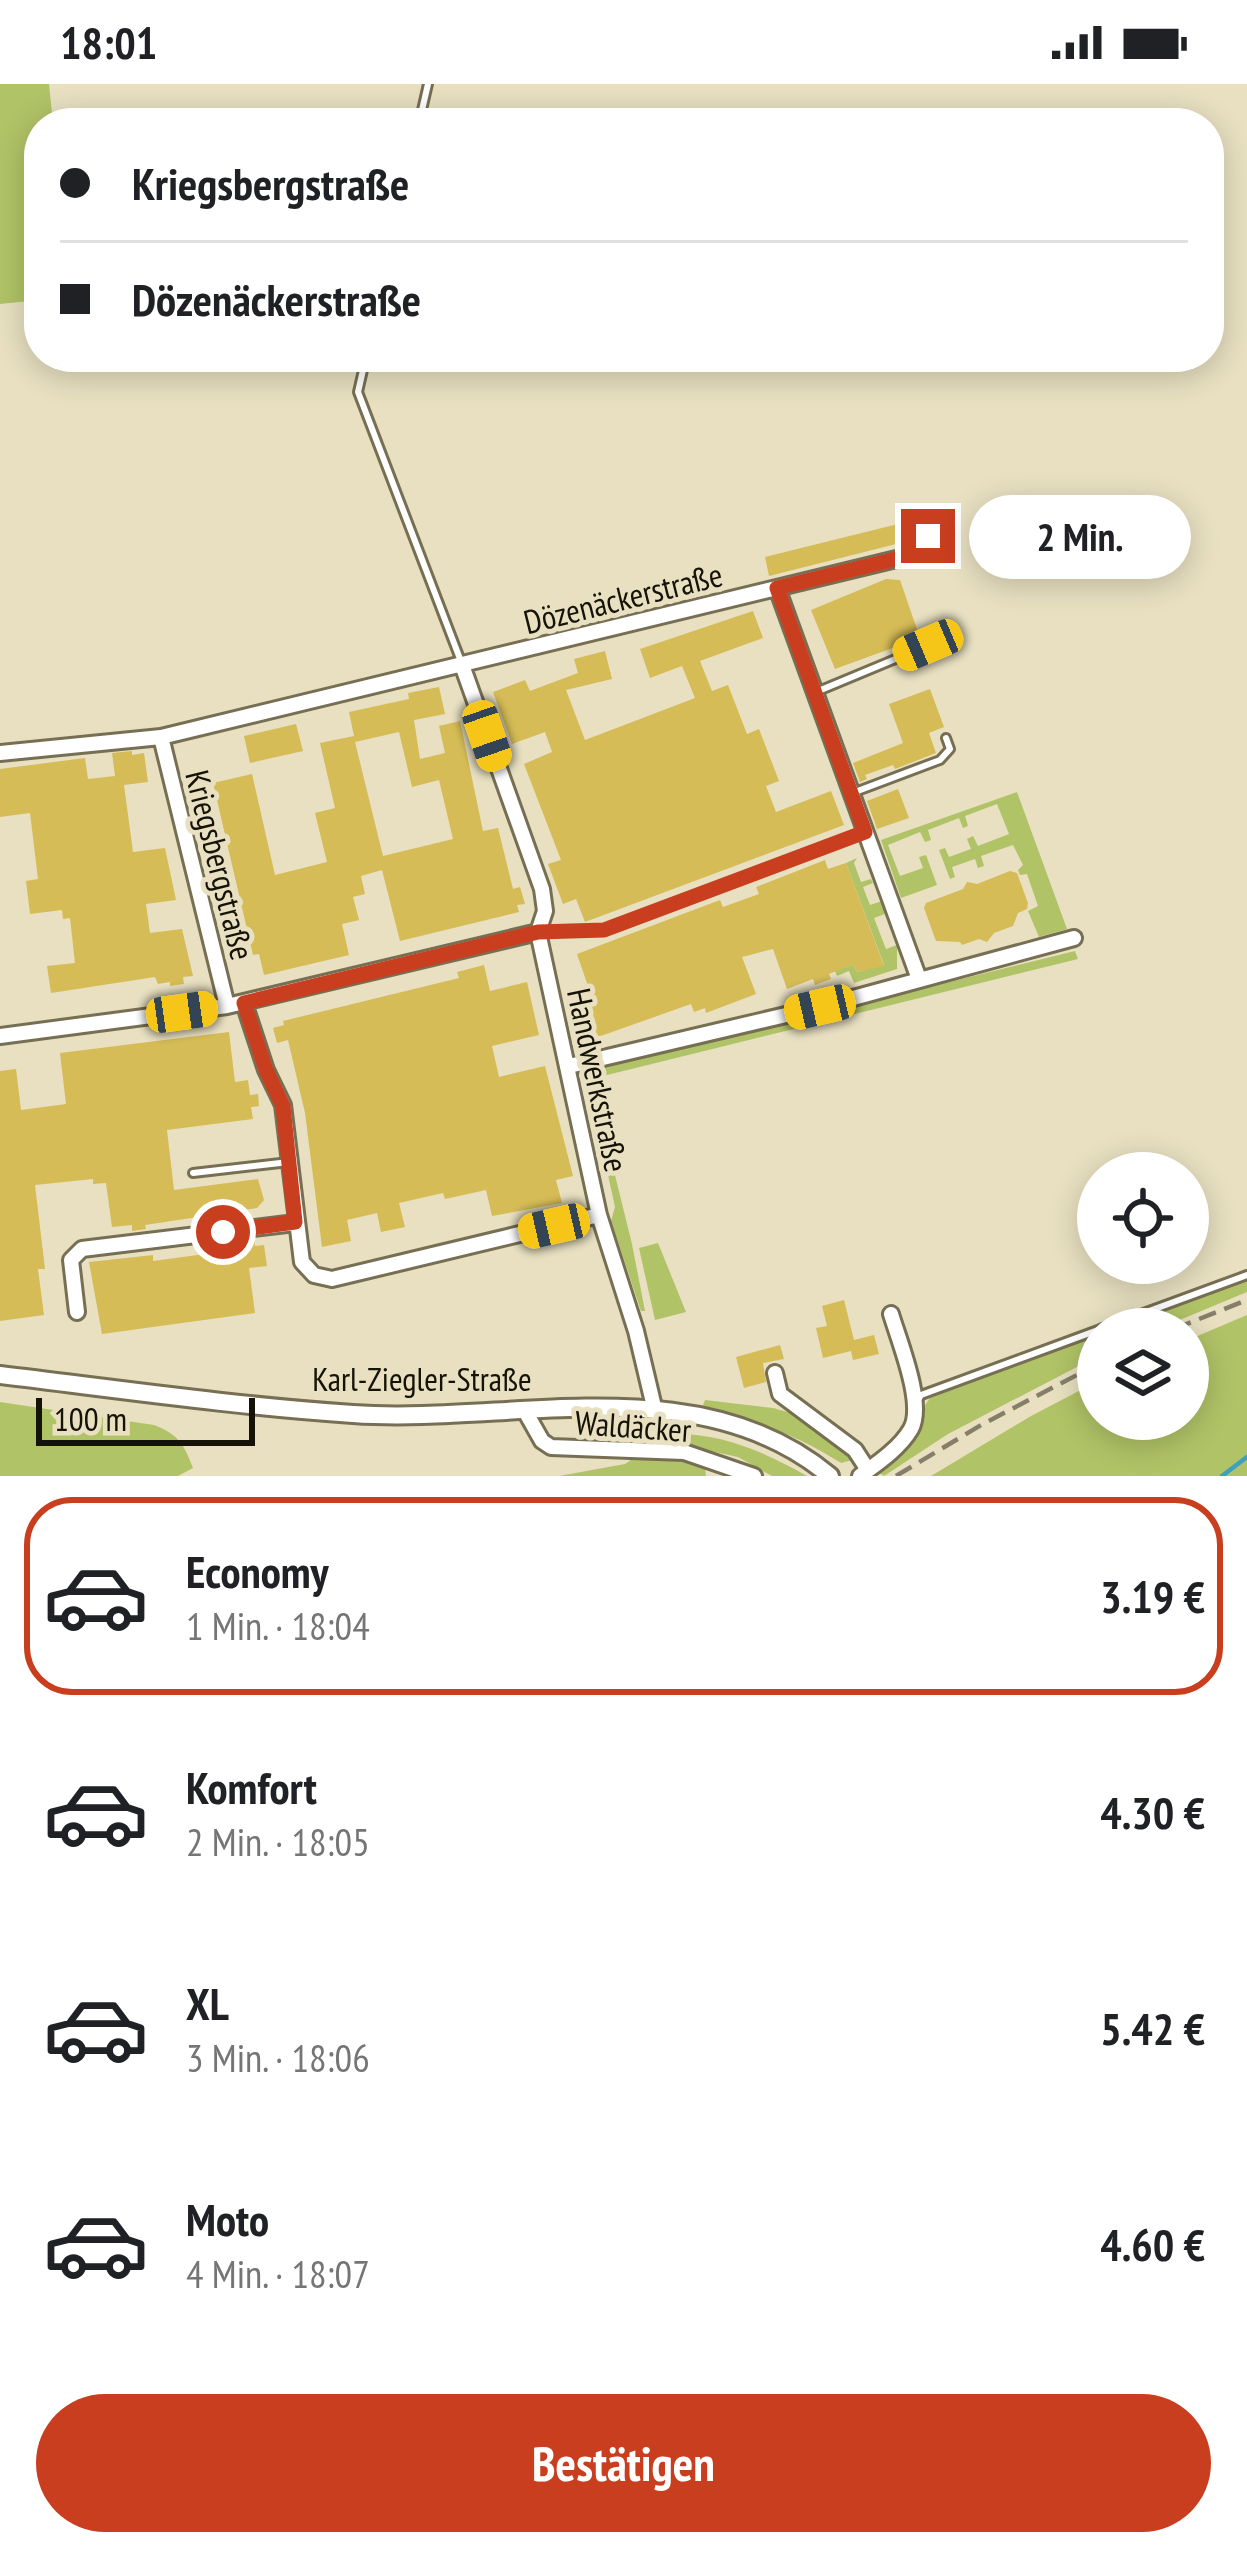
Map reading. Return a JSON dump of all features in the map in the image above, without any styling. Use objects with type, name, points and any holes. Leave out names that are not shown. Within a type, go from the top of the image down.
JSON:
[{"type":"street","name":"Dözenäckerstraße","points":[[462,664],[917,554],[928,536]]},
{"type":"street","points":[[777,588],[920,980]]},
{"type":"street","points":[[0,753],[160,737],[462,664]]},
{"type":"street","name":"Handwerkstraße","points":[[462,664],[542,889],[545,911],[538,932],[599,1215],[636,1331],[655,1411]]},
{"type":"street","name":"Kriegsbergstraße","points":[[160,737],[236,1005],[283,1106],[302,1262],[314,1275],[332,1279],[599,1215]]},
{"type":"street","points":[[0,1036],[236,1005],[538,932]]},
{"type":"street","points":[[569,1066],[1074,938]]},
{"type":"street","points":[[77,1312],[71,1260],[82,1249],[295,1222]]},
{"type":"street","points":[[775,1373],[780,1394],[855,1450],[864,1473],[910,1432],[916,1403],[891,1314]]},
{"type":"street","name":"Karl-Ziegler-Straße","points":[[0,1375],[358,1414],[583,1407],[655,1411],[702,1418],[764,1436],[830,1476]]},
{"type":"street","name":"Waldäcker","points":[[525,1411],[551,1448],[684,1452],[754,1476]]},
{"type":"lane","points":[[363,372],[358,392],[462,664]]},
{"type":"lane","points":[[814,693],[928,645]]},
{"type":"lane","points":[[852,794],[940,760],[950,749],[946,738]]},
{"type":"lane","points":[[538,932],[604,930],[865,832]]},
{"type":"lane","points":[[194,1173],[290,1162]]},
{"type":"lane","points":[[1157,1308],[1247,1275]]},
{"type":"lane","points":[[916,1403],[921,1395],[1077,1337]]},
{"type":"green space","points":[[0,84],[49,84],[51,108],[24,108],[24,302],[0,304]]},
{"type":"green space","points":[[1017,792],[1067,929],[1039,937],[1028,911],[1038,906],[1027,874],[1020,875],[1023,865],[1013,845],[981,856],[984,866],[978,868],[975,859],[952,867],[955,877],[950,879],[939,850],[945,848],[949,857],[971,849],[967,839],[973,836],[978,846],[1009,834],[997,804],[965,816],[968,826],[963,828],[959,818],[928,830],[931,840],[925,842],[920,832],[888,845],[900,876],[923,868],[919,857],[926,855],[937,885],[901,898],[881,840]]},
{"type":"green space","points":[[857,858],[854,863],[861,882],[871,879],[873,883],[863,887],[870,905],[882,901],[885,914],[874,918],[886,949],[897,945],[897,969],[854,983],[849,971],[837,976],[835,971],[853,964],[857,972],[884,965],[846,863]]},
{"type":"green space","points":[[1075,951],[1078,959],[599,1077],[598,1071],[605,1067]]},
{"type":"green space","points":[[591,1078],[645,1311],[641,1311],[611,1221],[615,1207]]},
{"type":"green space","points":[[658,1243],[686,1312],[655,1320],[639,1248]]},
{"type":"green space","points":[[1247,1278],[1247,1292],[1209,1308],[1168,1308]]},
{"type":"green space","points":[[1247,1315],[1247,1476],[931,1476],[1077,1392],[1077,1440],[1209,1440],[1209,1331]]},
{"type":"green space","points":[[1077,1342],[1077,1367],[948,1434],[884,1476],[878,1472],[930,1398]]},
{"type":"green space","points":[[705,1400],[791,1413],[836,1442],[853,1460],[841,1463],[774,1429],[702,1408]]},
{"type":"green space","points":[[0,1402],[154,1425],[179,1441],[193,1468],[178,1476],[0,1476]]},
{"type":"green space","points":[[677,1434],[745,1446],[807,1476],[772,1476],[738,1457],[678,1444]]},
{"type":"green space","points":[[635,1457],[668,1457],[705,1467],[706,1476],[559,1476],[625,1464]]},
{"type":"building","points":[[914,520],[917,532],[912,540],[769,576],[765,557]]},
{"type":"building","points":[[886,579],[900,580],[920,638],[835,669],[811,610]]},
{"type":"building","points":[[753,611],[763,638],[700,661],[712,691],[728,685],[747,734],[759,729],[779,781],[766,786],[776,812],[831,791],[844,825],[585,922],[576,899],[563,904],[548,864],[561,860],[524,764],[552,752],[545,732],[512,744],[493,692],[525,680],[530,691],[578,673],[574,659],[605,651],[612,679],[566,690],[585,740],[695,698],[682,666],[650,678],[640,649]]},
{"type":"building","points":[[439,687],[445,714],[414,720],[420,759],[445,753],[439,726],[460,721],[483,831],[498,828],[513,889],[520,887],[525,904],[517,905],[519,912],[400,941],[382,870],[361,876],[365,894],[353,897],[359,920],[342,924],[349,955],[264,975],[259,954],[253,955],[213,783],[252,774],[275,875],[327,862],[315,813],[335,808],[320,743],[354,736],[349,712],[409,699],[408,693]],"holes":[[[399,732],[412,787],[439,780],[453,839],[383,856],[355,742]]]},
{"type":"building","points":[[930,689],[944,727],[929,733],[936,753],[865,775],[867,779],[860,782],[853,763],[903,743],[889,704]]},
{"type":"building","points":[[296,724],[303,751],[250,763],[244,736]]},
{"type":"building","points":[[132,751],[132,755],[144,753],[148,782],[124,785],[133,852],[165,848],[176,900],[146,904],[150,933],[182,929],[193,976],[183,977],[184,984],[170,986],[170,982],[158,984],[155,977],[51,993],[47,966],[75,963],[70,918],[63,919],[62,910],[30,914],[26,881],[38,879],[30,813],[0,817],[0,769],[85,758],[88,779],[115,776],[112,753]]},
{"type":"building","points":[[898,789],[909,818],[877,829],[867,801]]},
{"type":"building","points":[[825,860],[828,869],[846,863],[884,966],[857,972],[853,964],[829,974],[831,979],[815,985],[813,979],[787,989],[773,949],[742,957],[756,994],[706,1013],[705,1008],[694,1012],[691,1004],[598,1037],[582,995],[590,992],[577,954],[720,900],[723,907],[759,894],[756,887]]},
{"type":"building","points":[[1010,871],[1017,873],[1028,903],[1013,926],[994,933],[987,942],[936,941],[926,903],[963,889],[967,882],[977,884]]},
{"type":"building","points":[[484,965],[490,991],[527,982],[539,1035],[492,1046],[499,1077],[545,1066],[573,1176],[556,1180],[562,1203],[492,1216],[486,1190],[445,1199],[443,1193],[399,1203],[405,1227],[381,1232],[377,1213],[347,1220],[351,1241],[322,1247],[305,1113],[288,1040],[277,1043],[273,1028],[284,1025],[283,1021],[459,978],[457,972]]},
{"type":"building","points":[[229,1032],[235,1082],[248,1080],[250,1095],[258,1094],[259,1106],[251,1107],[253,1119],[167,1130],[174,1190],[258,1179],[264,1200],[257,1208],[132,1231],[132,1225],[112,1227],[106,1183],[93,1184],[93,1179],[35,1185],[45,1269],[38,1269],[44,1315],[0,1321],[0,1071],[16,1069],[21,1110],[66,1104],[60,1053]]},
{"type":"building","points":[[254,1239],[255,1246],[264,1245],[267,1266],[249,1268],[255,1313],[102,1334],[89,1262],[153,1255],[153,1261],[242,1249],[241,1244]]},
{"type":"building","points":[[844,1300],[854,1340],[874,1335],[879,1354],[853,1360],[851,1351],[823,1358],[816,1328],[827,1326],[822,1306]]},
{"type":"building","points":[[780,1345],[784,1359],[763,1363],[766,1382],[744,1388],[736,1357]]},
{"type":"waterway","points":[[1222,1476],[1247,1457]]},
{"type":"railway","points":[[1209,1315],[1247,1300]]},
{"type":"railway","points":[[896,1476],[1077,1375]]},
{"type":"route","points":[[223,1232],[295,1222],[283,1106],[244,1003],[538,932],[604,930],[865,832],[777,588],[917,554],[928,536]]}]
